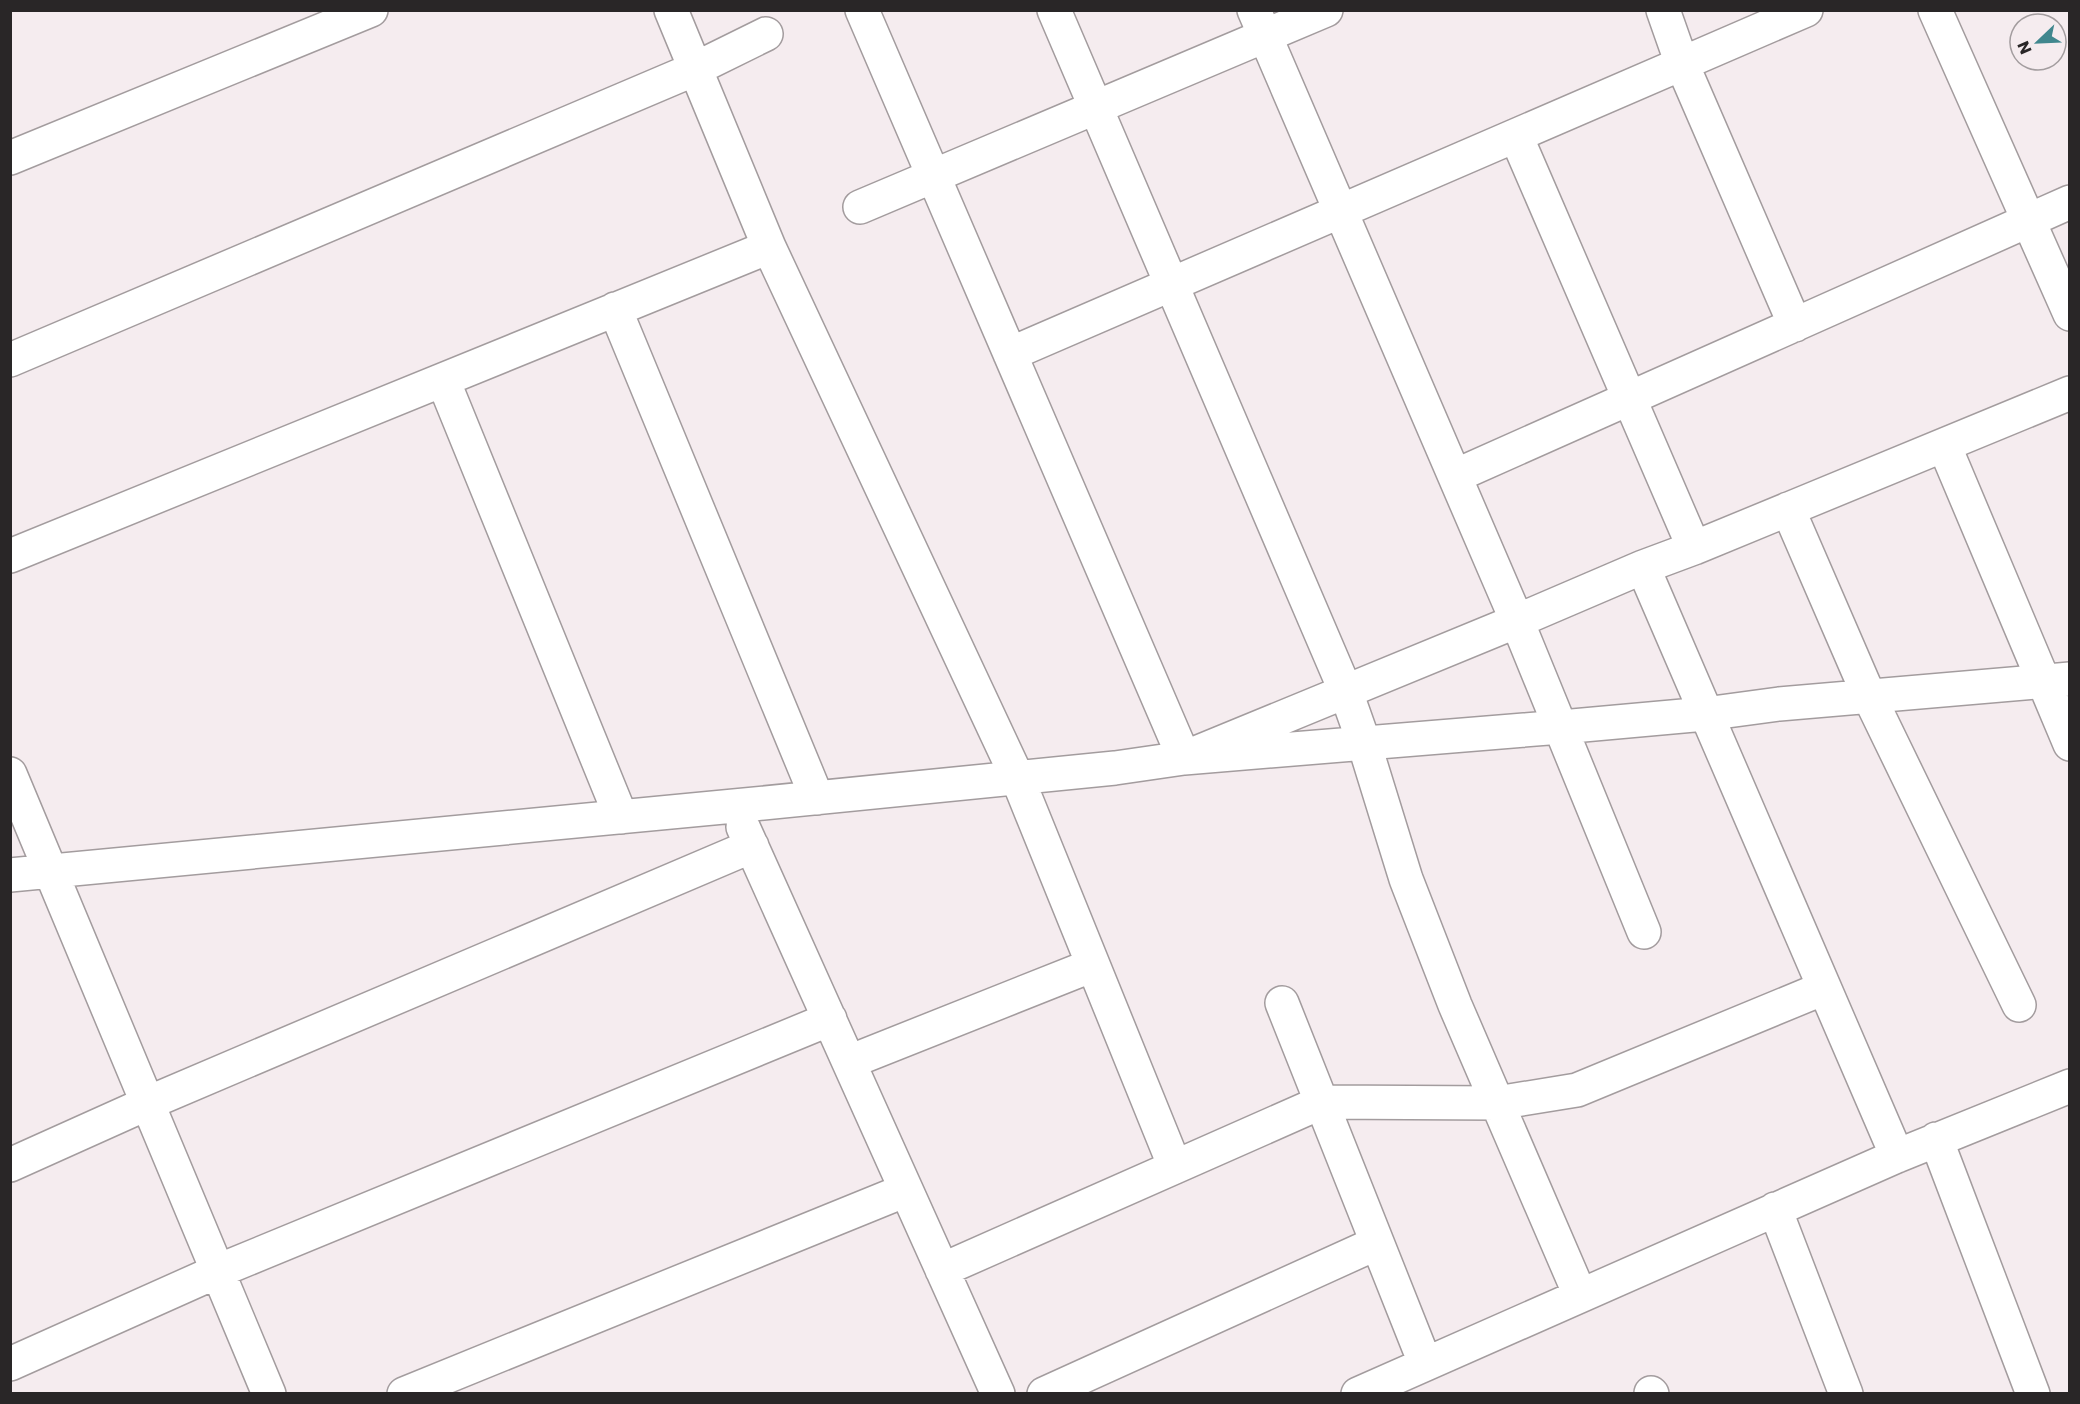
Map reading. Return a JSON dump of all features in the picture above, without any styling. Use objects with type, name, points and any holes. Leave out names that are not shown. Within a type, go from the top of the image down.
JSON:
[{"type":"street","points":[[10,158],[371,10]]},
{"type":"street","points":[[671,10],[769,247],[1017,777],[1175,1167]]},
{"type":"street","points":[[862,10],[1184,758]]},
{"type":"street","points":[[1054,10],[1346,692],[1406,879],[1455,1005],[1580,1295]]},
{"type":"street","points":[[860,207],[1095,107],[1260,23],[1326,10]]},
{"type":"street","points":[[1663,10],[1682,64],[1795,325]]},
{"type":"street","points":[[1010,354],[1806,10]]},
{"type":"street","points":[[1935,10],[2070,314]]},
{"type":"street","points":[[1260,23],[1517,621],[1644,932]]},
{"type":"street","points":[[10,360],[695,69],[766,34]]},
{"type":"street","points":[[1516,136],[1694,548]]},
{"type":"street","points":[[1455,476],[2070,202]]},
{"type":"street","points":[[10,556],[769,247]]},
{"type":"street","points":[[615,309],[817,798]]},
{"type":"street","points":[[443,380],[621,817]]},
{"type":"street","points":[[1184,758],[2070,393]]},
{"type":"street","points":[[1944,445],[2056,680],[2070,744]]},
{"type":"street","points":[[1788,509],[1869,696],[2019,1005]]},
{"type":"street","points":[[1643,567],[1897,1156]]},
{"type":"street","points":[[10,875],[817,798],[1184,758],[1561,728],[1705,714],[1779,704],[2056,680]]},
{"type":"street","points":[[10,774],[269,1394]]},
{"type":"street","points":[[734,806],[998,1394]]},
{"type":"street","points":[[10,1165],[752,846]]},
{"type":"street","points":[[849,1062],[1093,965]]},
{"type":"street","points":[[942,1270],[1322,1102],[1497,1103],[1577,1090],[1824,988]]},
{"type":"street","points":[[1282,1003],[1425,1363]]},
{"type":"street","points":[[10,1364],[218,1271],[830,1019]]},
{"type":"street","points":[[1358,1394],[1897,1156],[2069,1087]]},
{"type":"street","points":[[1936,1140],[2033,1394]]},
{"type":"street","points":[[404,1394],[906,1190]]},
{"type":"street","points":[[1775,1209],[1846,1394]]},
{"type":"street","points":[[1044,1394],[1377,1243]]}]
